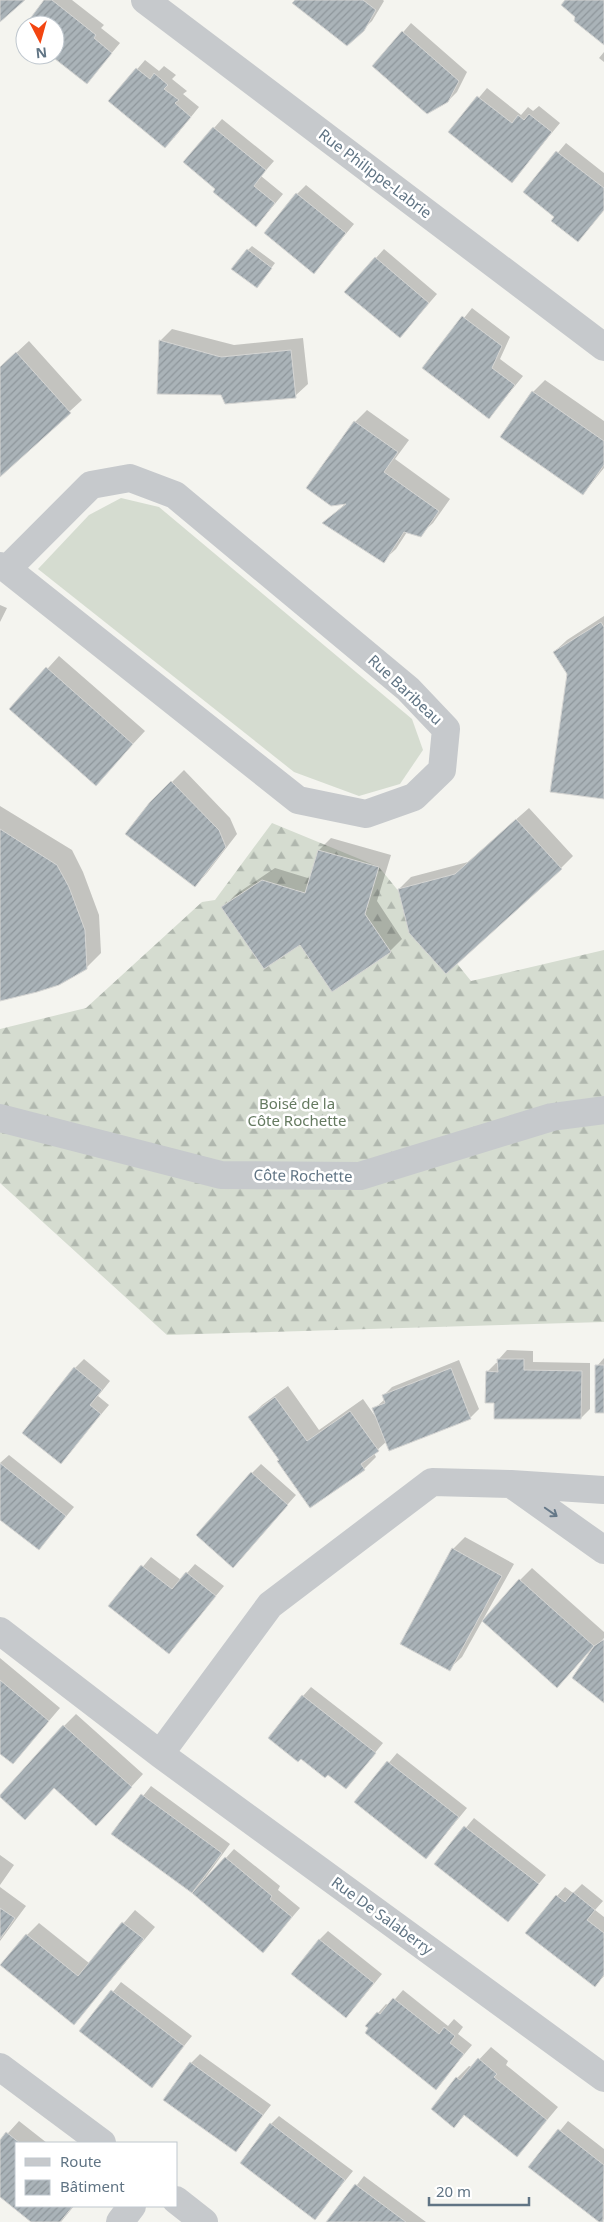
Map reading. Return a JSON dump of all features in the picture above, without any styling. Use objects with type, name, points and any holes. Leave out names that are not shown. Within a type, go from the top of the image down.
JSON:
[{"type":"street","name":"Rue Philippe-Labrie","points":[[145,0],[604,347]]},
{"type":"street","name":"Rue Baribeau","points":[[130,478],[175,495],[408,689],[446,729],[442,770],[414,797],[366,814],[298,800],[3,568],[91,485],[130,478]]},
{"type":"street","name":"Côte Rochette","points":[[0,1118],[221,1175],[360,1176],[552,1117],[604,1110]]},
{"type":"street","points":[[160,1754],[270,1604],[432,1482],[511,1484],[604,1490]]},
{"type":"street","points":[[511,1484],[604,1550]]},
{"type":"street","name":"Rue De Salaberry","points":[[0,1631],[160,1754],[604,2078]]},
{"type":"street","points":[[0,2067],[101,2142]]},
{"type":"street","points":[[178,2202],[204,2222]]},
{"type":"street","points":[[120,2222],[131,2207]]},
{"type":"green space","points":[[121,498],[159,507],[412,719],[423,750],[400,784],[359,796],[294,772],[38,569],[89,515]]},
{"type":"green space","name":"Boisé de la Côte Rochette","points":[[272,823],[379,867],[471,981],[604,950],[604,1322],[167,1335],[0,1183],[0,1029],[86,1008],[202,902],[215,900]]},
{"type":"building","points":[[0,0],[25,0],[0,22]]},
{"type":"building","points":[[44,0],[52,0],[96,35],[94,38],[112,53],[87,84],[63,65],[65,65],[65,15],[33,15]]},
{"type":"building","points":[[295,0],[363,0],[376,10],[364,31],[347,46],[292,3]]},
{"type":"building","points":[[565,0],[604,0],[604,45],[574,21],[575,17],[561,5]]},
{"type":"building","points":[[402,31],[459,81],[448,102],[427,114],[372,66]]},
{"type":"building","points":[[136,68],[150,79],[154,73],[168,85],[164,89],[179,100],[175,103],[191,117],[165,148],[108,101]]},
{"type":"building","points":[[477,96],[512,123],[518,115],[524,120],[529,114],[552,132],[512,183],[448,132]]},
{"type":"building","points":[[213,127],[266,170],[254,186],[275,203],[256,227],[213,192],[215,189],[183,162]]},
{"type":"building","points":[[556,151],[604,188],[604,210],[578,242],[551,221],[554,217],[523,192]]},
{"type":"building","points":[[296,193],[346,233],[314,274],[264,233]]},
{"type":"building","points":[[247,249],[272,268],[257,288],[231,269]]},
{"type":"building","points":[[375,257],[429,303],[400,338],[344,292]]},
{"type":"building","points":[[462,316],[502,346],[492,368],[515,385],[489,419],[422,368]]},
{"type":"building","points":[[159,340],[221,357],[291,350],[296,398],[225,404],[221,395],[157,394]]},
{"type":"building","points":[[16,352],[71,413],[0,477],[0,367]]},
{"type":"building","points":[[532,391],[604,441],[604,465],[583,495],[500,437]]},
{"type":"building","points":[[354,421],[398,452],[384,472],[439,511],[421,537],[404,532],[384,563],[322,523],[346,504],[331,506],[306,488]]},
{"type":"building","points":[[601,622],[604,627],[604,799],[550,792],[567,674],[553,652]]},
{"type":"building","points":[[46,667],[133,744],[96,786],[9,709]]},
{"type":"building","points":[[171,781],[219,830],[226,847],[195,887],[125,834],[150,802]]},
{"type":"building","points":[[516,819],[562,869],[446,974],[409,933],[398,889],[455,874]]},
{"type":"building","points":[[0,829],[57,865],[69,887],[85,930],[87,969],[59,985],[0,1001]]},
{"type":"building","points":[[318,850],[379,867],[365,914],[391,952],[332,992],[300,945],[264,969],[221,907],[262,880],[305,893]]},
{"type":"building","points":[[497,1359],[524,1359],[524,1370],[582,1371],[581,1419],[494,1419],[494,1403],[485,1403],[486,1371],[498,1372]]},
{"type":"building","points":[[595,1365],[604,1365],[604,1413],[595,1413]]},
{"type":"building","points":[[74,1367],[102,1390],[90,1405],[101,1414],[61,1464],[22,1433]]},
{"type":"building","points":[[451,1368],[471,1419],[389,1451],[372,1408],[385,1403],[382,1395]]},
{"type":"building","points":[[275,1397],[307,1441],[350,1411],[379,1451],[361,1464],[365,1470],[310,1508],[248,1417]]},
{"type":"building","points":[[0,1463],[66,1516],[39,1550],[0,1520]]},
{"type":"building","points":[[251,1472],[288,1505],[233,1568],[196,1535]]},
{"type":"building","points":[[452,1548],[502,1576],[450,1671],[400,1644]]},
{"type":"building","points":[[141,1565],[172,1589],[186,1572],[216,1596],[169,1654],[108,1606]]},
{"type":"building","points":[[519,1579],[594,1646],[557,1688],[482,1621]]},
{"type":"building","points":[[603,1640],[604,1703],[572,1678],[594,1646]]},
{"type":"building","points":[[0,1680],[49,1721],[13,1764],[0,1754]]},
{"type":"building","points":[[302,1695],[376,1753],[346,1789],[328,1775],[325,1778],[301,1759],[298,1762],[268,1738]]},
{"type":"building","points":[[63,1725],[132,1787],[96,1826],[54,1788],[25,1820],[0,1797]]},
{"type":"building","points":[[387,1761],[459,1817],[426,1859],[354,1802]]},
{"type":"building","points":[[141,1794],[222,1853],[192,1893],[111,1834]]},
{"type":"building","points":[[464,1826],[539,1884],[508,1922],[434,1864]]},
{"type":"building","points":[[225,1857],[272,1896],[270,1899],[292,1917],[263,1953],[192,1893]]},
{"type":"building","points":[[573,1892],[595,1910],[587,1920],[604,1933],[604,1975],[595,1987],[525,1933],[556,1895],[565,1902]]},
{"type":"building","points":[[0,1908],[15,1918],[0,1939]]},
{"type":"building","points":[[122,1922],[144,1939],[74,2025],[0,1965],[26,1934],[78,1976]]},
{"type":"building","points":[[319,1939],[374,1983],[346,2018],[291,1974]]},
{"type":"building","points":[[111,1990],[184,2046],[152,2088],[79,2031]]},
{"type":"building","points":[[393,1998],[439,2034],[444,2027],[455,2036],[450,2043],[464,2054],[436,2090],[365,2033],[368,2028],[365,2026],[377,2012],[380,2014]]},
{"type":"building","points":[[478,2058],[497,2074],[494,2077],[547,2120],[517,2157],[464,2115],[454,2128],[431,2109],[456,2077],[460,2080]]},
{"type":"building","points":[[190,2062],[263,2115],[236,2152],[163,2100]]},
{"type":"building","points":[[270,2123],[345,2180],[315,2220],[240,2163]]},
{"type":"building","points":[[558,2129],[604,2165],[603,2222],[599,2222],[528,2167]]},
{"type":"building","points":[[6,2132],[19,2142],[15,2142],[15,2207],[72,2207],[60,2222],[31,2222],[0,2197],[0,2140]]},
{"type":"building","points":[[355,2184],[406,2222],[326,2222]]}]
